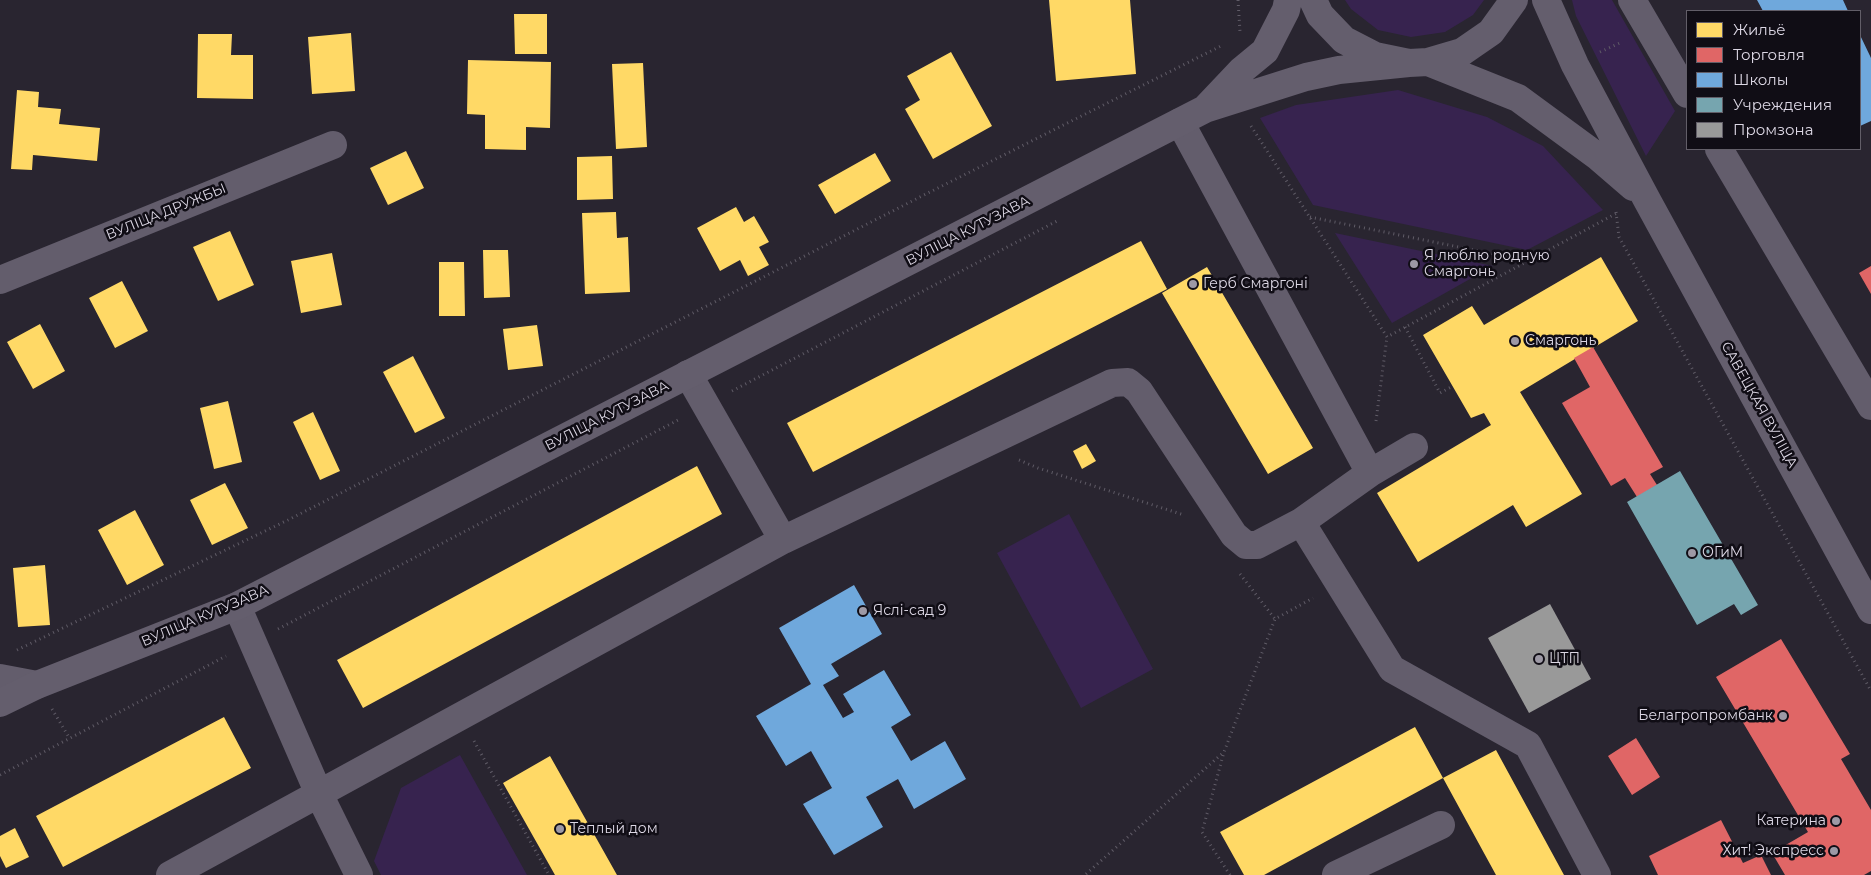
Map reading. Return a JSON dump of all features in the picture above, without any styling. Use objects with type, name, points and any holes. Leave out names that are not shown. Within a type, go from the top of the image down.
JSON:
[{"type":"main road","name":"ВУЛІЦА КУТУЗАВА","points":[[1205,109],[1242,70],[1265,51],[1286,10],[1288,0]]},
{"type":"main road","name":"САВЕЦКАЯ ВУЛІЦА","points":[[1312,0],[1320,15],[1344,40],[1375,56],[1418,62],[1518,98],[1597,156],[1647,200]]},
{"type":"main road","name":"ВУЛІЦА КУТУЗАВА","points":[[0,702],[37,685],[237,606],[1205,109],[1306,77],[1339,70],[1418,62],[1462,52],[1491,32],[1514,0]]},
{"type":"main road","name":"САВЕЦКАЯ ВУЛІЦА","points":[[1546,0],[1569,52],[1647,200],[1871,610]]},
{"type":"street","points":[[1632,0],[1686,92]]},
{"type":"street","points":[[1180,122],[1370,473]]},
{"type":"street","name":"ВУЛІЦА ДРУЖБЫ","points":[[0,280],[333,145]]},
{"type":"street","points":[[1720,150],[1871,406]]},
{"type":"street","points":[[688,374],[783,540]]},
{"type":"street","points":[[170,875],[783,540],[1112,383],[1128,382],[1139,391],[1234,535],[1246,544],[1257,545],[1301,522],[1370,473],[1414,447]]},
{"type":"street","points":[[1301,522],[1392,669],[1528,745],[1597,875]]},
{"type":"street","points":[[237,606],[319,794],[359,875]]},
{"type":"street","points":[[0,678],[37,685]]},
{"type":"street","points":[[1336,875],[1441,825]]},
{"type":"path","points":[[70,739],[16,650],[288,520],[902,206],[1222,46]]},
{"type":"path","points":[[1249,122],[1387,337],[1376,424]]},
{"type":"path","points":[[1387,337],[1617,213]]},
{"type":"path","points":[[1310,217],[1528,261]]},
{"type":"path","points":[[1405,327],[1440,393],[1453,386]]},
{"type":"path","points":[[983,445],[1038,468],[1187,516]]},
{"type":"path","points":[[1239,573],[1275,619]]},
{"type":"path","points":[[1230,875],[1202,832],[1224,752],[1275,619],[1338,584]]},
{"type":"path","points":[[460,717],[548,875]]},
{"type":"path","points":[[1086,874],[1224,752]]},
{"type":"shaded area","points":[[1345,0],[1484,0],[1473,15],[1445,32],[1411,37],[1378,30],[1351,9]]},
{"type":"shaded area","points":[[1572,0],[1612,0],[1675,111],[1646,156],[1576,16]]},
{"type":"shaded area","points":[[1398,90],[1487,117],[1543,146],[1603,210],[1527,250],[1313,205],[1260,118],[1296,105]]},
{"type":"shaded area","points":[[1335,233],[1493,266],[1392,323]]},
{"type":"shaded area","points":[[1069,514],[1153,669],[1081,708],[997,553]]},
{"type":"shaded area","points":[[460,755],[527,875],[381,875],[374,861],[401,788]]},
{"type":"building: Жильё","points":[[1049,0],[1130,0],[1136,74],[1056,81]]},
{"type":"building: Жильё","points":[[514,14],[547,14],[547,54],[515,54]]},
{"type":"building: Жильё","points":[[351,33],[355,91],[312,94],[308,37]]},
{"type":"building: Жильё","points":[[198,34],[232,34],[231,55],[253,55],[253,99],[197,98]]},
{"type":"building: Жильё","points":[[951,52],[992,126],[933,159],[905,109],[920,100],[907,76]]},
{"type":"building: Жильё","points":[[468,60],[551,62],[550,128],[526,127],[526,150],[485,149],[485,115],[467,114]]},
{"type":"building: Жильё","points":[[643,63],[647,147],[616,149],[612,64]]},
{"type":"building: Жильё","points":[[17,90],[39,92],[38,107],[61,109],[59,124],[100,128],[97,161],[33,155],[32,170],[11,169]]},
{"type":"building: Жильё","points":[[406,151],[424,188],[388,205],[370,168]]},
{"type":"building: Жильё","points":[[875,153],[891,181],[835,214],[818,185]]},
{"type":"building: Жильё","points":[[612,156],[613,199],[577,200],[577,157]]},
{"type":"building: Жильё","points":[[736,207],[744,222],[754,216],[769,242],[759,247],[769,265],[748,276],[740,260],[720,271],[697,228]]},
{"type":"building: Жильё","points":[[616,212],[617,238],[628,237],[630,292],[585,294],[582,213]]},
{"type":"building: Жильё","points":[[230,231],[254,285],[218,301],[193,247]]},
{"type":"building: Жильё","points":[[1141,241],[1167,289],[813,472],[787,423]]},
{"type":"building: Жильё","points":[[483,250],[508,250],[510,297],[484,298]]},
{"type":"building: Жильё","points":[[332,253],[342,305],[301,313],[291,261]]},
{"type":"building: Жильё","points":[[1601,257],[1638,321],[1520,392],[1582,494],[1526,527],[1513,505],[1418,562],[1377,493],[1491,425],[1484,413],[1471,418],[1423,335],[1472,306],[1484,325]]},
{"type":"building: Жильё","points":[[439,262],[464,262],[465,316],[439,316]]},
{"type":"building: Жильё","points":[[1207,267],[1313,448],[1268,474],[1162,293]]},
{"type":"building: Жильё","points":[[122,281],[148,331],[115,348],[89,298]]},
{"type":"building: Жильё","points":[[40,324],[65,371],[33,389],[7,342]]},
{"type":"building: Жильё","points":[[537,325],[543,366],[508,370],[503,329]]},
{"type":"building: Жильё","points":[[413,356],[445,418],[415,433],[383,372]]},
{"type":"building: Жильё","points":[[228,401],[242,462],[214,469],[200,408]]},
{"type":"building: Жильё","points":[[313,412],[340,471],[320,480],[293,422]]},
{"type":"building: Жильё","points":[[1086,444],[1096,461],[1082,469],[1073,451]]},
{"type":"building: Жильё","points":[[697,466],[722,514],[363,708],[337,660]]},
{"type":"building: Жильё","points":[[225,483],[248,528],[212,545],[190,500]]},
{"type":"building: Жильё","points":[[135,510],[164,565],[127,585],[98,530]]},
{"type":"building: Жильё","points":[[45,565],[50,625],[18,627],[13,568]]},
{"type":"building: Жильё","points":[[224,717],[251,768],[63,867],[36,816]]},
{"type":"building: Жильё","points":[[1415,727],[1443,778],[1264,875],[1244,875],[1220,832]]},
{"type":"building: Жильё","points":[[1496,750],[1564,875],[1496,875],[1443,778]]},
{"type":"building: Жильё","name":"Теплый дом","points":[[550,756],[617,875],[555,875],[503,783]]},
{"type":"building: Жильё","points":[[15,828],[29,857],[6,868],[0,856],[0,836]]},
{"type":"building: Торговля","points":[[1871,266],[1871,294],[1859,273]]},
{"type":"building: Торговля","points":[[1593,347],[1663,467],[1650,474],[1657,485],[1637,497],[1625,478],[1611,486],[1562,403],[1590,387],[1574,358]]},
{"type":"building: Торговля","points":[[1781,639],[1850,754],[1841,759],[1871,810],[1871,871],[1864,875],[1785,875],[1772,853],[1808,832],[1716,677]]},
{"type":"building: Торговля","points":[[1636,738],[1660,777],[1632,795],[1608,756]]},
{"type":"building: Торговля","points":[[1721,820],[1743,863],[1761,855],[1771,875],[1658,875],[1649,856]]},
{"type":"building: Школы","points":[[1757,0],[1843,0],[1848,10],[1762,10]]},
{"type":"building: Школы","points":[[1861,37],[1871,58],[1871,121],[1861,126]]},
{"type":"building: Школы","points":[[854,585],[882,634],[831,664],[839,676],[823,685],[843,718],[854,712],[843,694],[884,670],[911,715],[891,727],[911,761],[945,741],[966,779],[914,809],[898,779],[866,797],[883,827],[834,855],[803,804],[832,788],[811,751],[786,766],[756,716],[811,684],[779,628]]},
{"type":"building: Учреждения","name":"ОГиМ","points":[[1680,471],[1758,605],[1741,615],[1734,604],[1697,625],[1627,502]]},
{"type":"building: Промзона","name":"ЦТП","points":[[1550,604],[1591,679],[1529,713],[1488,638]]},
{"type":"place","name":"Я люблю родную Смаргонь","points":[[1414,264]]},
{"type":"place","name":"Герб Смаргоні","points":[[1193,284]]},
{"type":"place","name":"Смаргонь","points":[[1515,341]]},
{"type":"place","name":"ОГиМ","points":[[1692,553]]},
{"type":"place","name":"Яслі-сад 9","points":[[863,611]]},
{"type":"place","name":"ЦТП","points":[[1539,659]]},
{"type":"place","name":"Белагропромбанк","points":[[1783,716]]},
{"type":"place","name":"Катерина","points":[[1836,821]]},
{"type":"place","name":"Теплый дом","points":[[560,829]]},
{"type":"place","name":"Хит! Экспресс","points":[[1834,851]]}]
